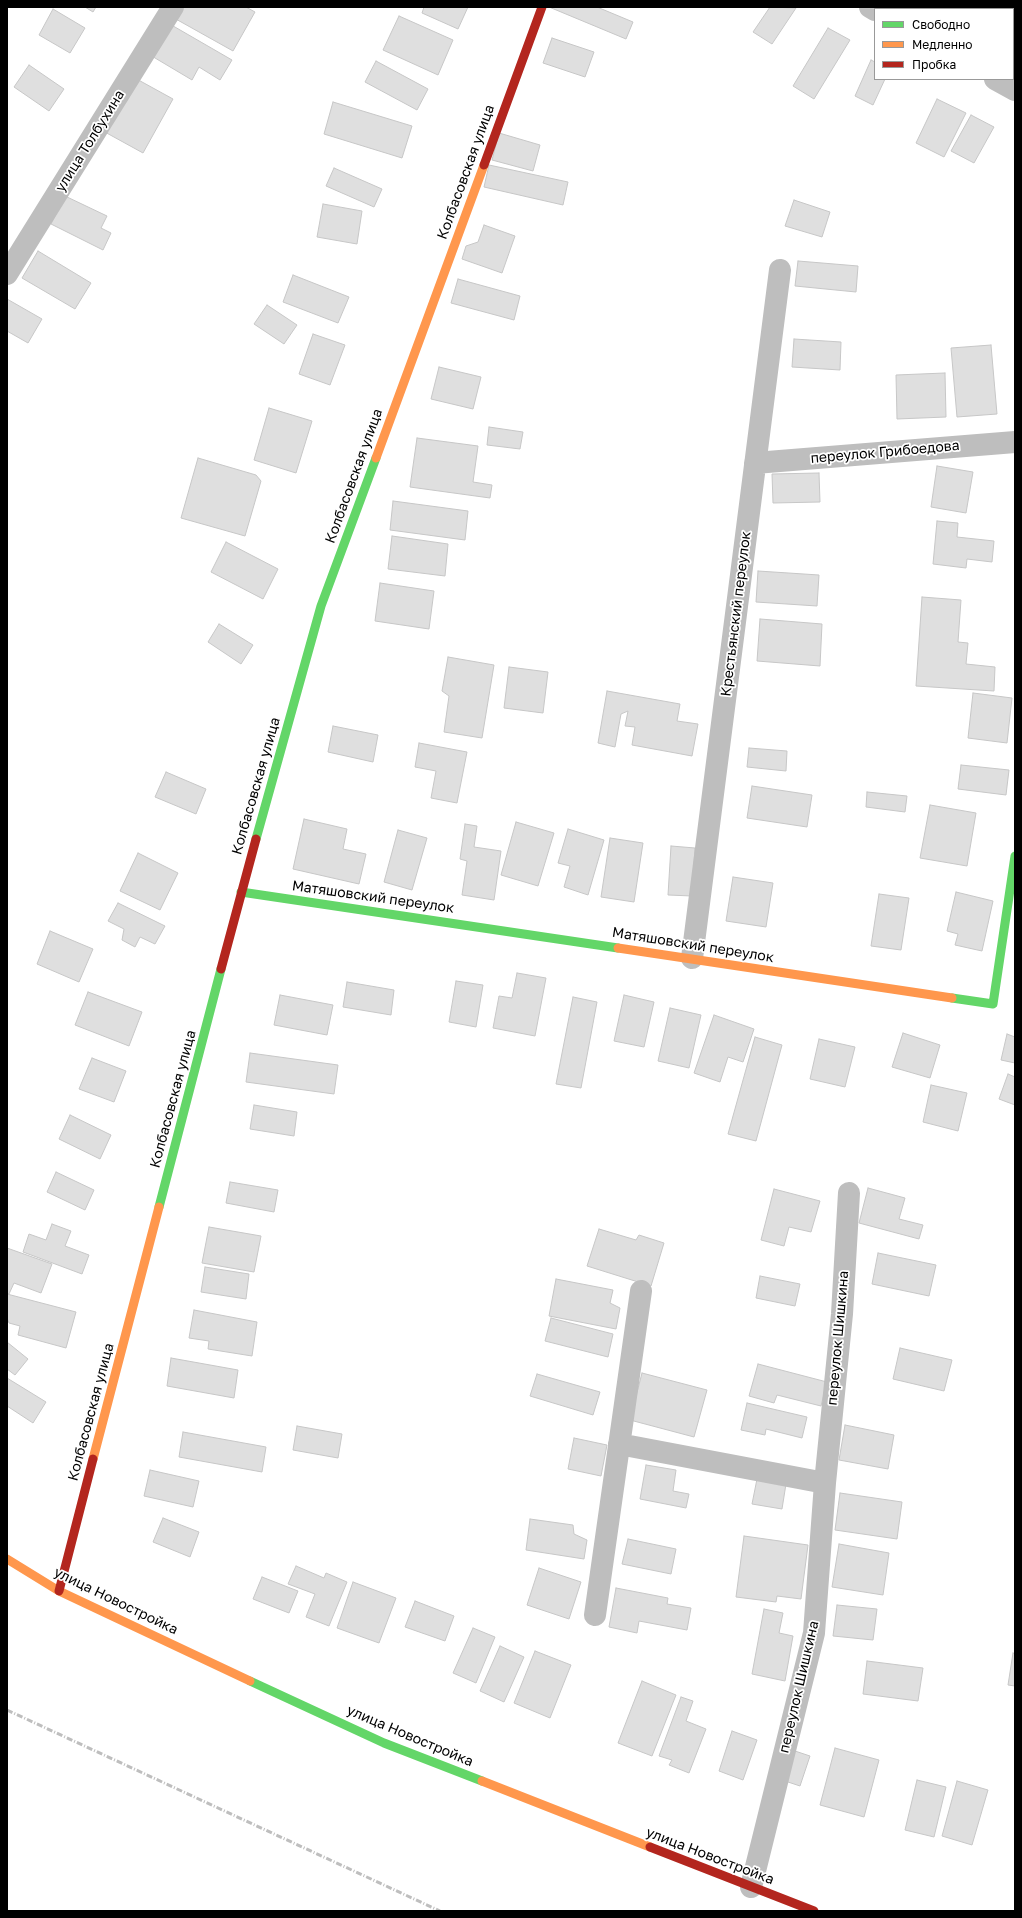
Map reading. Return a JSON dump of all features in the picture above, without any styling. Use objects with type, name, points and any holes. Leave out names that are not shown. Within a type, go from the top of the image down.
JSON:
[{"type":"street","name":"улица Толбухина","points":[[7,274],[173,7]]},
{"type":"street","name":"Колбасовская улица","points":[[59,1591],[241,892],[321,606],[542,7]]},
{"type":"street","points":[[997,80],[1015,90]]},
{"type":"street","name":"Крестьянский переулок","points":[[692,958],[780,270]]},
{"type":"street","name":"переулок Грибоедова","points":[[755,463],[1015,442]]},
{"type":"street","name":"Матяшовский переулок","points":[[241,892],[993,1004],[1015,856]]},
{"type":"street","name":"переулок Шишкина","points":[[751,1887],[814,1633],[825,1483],[842,1314],[849,1193]]},
{"type":"street","points":[[595,1615],[641,1291]]},
{"type":"street","points":[[619,1444],[825,1483]]},
{"type":"street","name":"улица Новостройка","points":[[7,1559],[59,1591],[384,1743],[814,1911]]},
{"type":"building","points":[[85,7],[96,7],[93,12]]},
{"type":"building","points":[[180,7],[246,7],[255,12],[233,51],[174,18]]},
{"type":"building","points":[[424,7],[468,7],[458,29],[422,13]]},
{"type":"building","points":[[549,7],[597,7],[633,22],[626,39]]},
{"type":"building","points":[[770,7],[796,8],[772,44],[753,32]]},
{"type":"building","points":[[1015,7],[1014,41],[1014,8],[996,8]]},
{"type":"building","points":[[53,9],[85,28],[70,53],[39,35]]},
{"type":"building","points":[[399,16],[453,40],[438,75],[383,50]]},
{"type":"building","points":[[168,23],[232,60],[220,80],[199,67],[192,80],[150,55]]},
{"type":"building","points":[[828,28],[850,40],[814,99],[793,86]]},
{"type":"building","points":[[552,38],[594,52],[585,77],[543,63]]},
{"type":"building","points":[[871,60],[874,62],[874,80],[885,80],[873,105],[855,96]]},
{"type":"building","points":[[376,61],[428,89],[417,110],[365,82]]},
{"type":"building","points":[[29,65],[64,89],[49,111],[14,87]]},
{"type":"building","points":[[133,77],[173,99],[143,153],[103,131]]},
{"type":"building","points":[[937,99],[966,113],[944,157],[916,143]]},
{"type":"building","points":[[333,102],[412,126],[402,158],[324,134]]},
{"type":"building","points":[[971,115],[994,127],[974,163],[951,151]]},
{"type":"building","points":[[499,133],[540,145],[533,171],[492,160]]},
{"type":"building","points":[[489,165],[568,182],[563,205],[484,187]]},
{"type":"building","points":[[334,168],[382,189],[374,207],[326,186]]},
{"type":"building","points":[[65,196],[107,216],[101,228],[111,233],[103,250],[51,224]]},
{"type":"building","points":[[794,200],[830,212],[822,237],[785,226]]},
{"type":"building","points":[[323,204],[362,211],[357,244],[317,237]]},
{"type":"building","points":[[484,225],[515,236],[502,273],[462,259],[466,246],[478,242]]},
{"type":"building","points":[[38,251],[91,283],[75,309],[22,278]]},
{"type":"building","points":[[798,261],[858,266],[856,292],[795,286]]},
{"type":"building","points":[[293,275],[349,297],[338,323],[283,302]]},
{"type":"building","points":[[458,279],[520,296],[514,320],[451,303]]},
{"type":"building","points":[[7,299],[42,319],[28,343],[7,331]]},
{"type":"building","points":[[267,305],[297,325],[284,344],[254,324]]},
{"type":"building","points":[[313,334],[345,345],[330,385],[299,374]]},
{"type":"building","points":[[794,339],[841,342],[840,370],[792,367]]},
{"type":"building","points":[[991,345],[997,414],[957,417],[951,348]]},
{"type":"building","points":[[439,367],[481,377],[473,409],[431,399]]},
{"type":"building","points":[[945,373],[946,417],[897,419],[896,375]]},
{"type":"building","points":[[269,408],[312,421],[296,473],[254,460]]},
{"type":"building","points":[[489,427],[523,432],[520,449],[487,445]]},
{"type":"building","points":[[417,438],[478,446],[473,482],[492,485],[490,498],[410,487]]},
{"type":"building","points":[[198,458],[256,475],[261,481],[245,536],[181,518]]},
{"type":"building","points":[[937,466],[973,472],[966,513],[931,507]]},
{"type":"building","points":[[819,473],[820,502],[773,503],[772,474]]},
{"type":"building","points":[[393,501],[468,511],[465,540],[390,530]]},
{"type":"building","points":[[937,521],[958,523],[957,537],[994,541],[992,562],[967,559],[966,568],[933,564]]},
{"type":"building","points":[[392,536],[448,544],[445,576],[388,569]]},
{"type":"building","points":[[226,542],[278,569],[263,599],[211,572]]},
{"type":"building","points":[[758,571],[819,575],[817,606],[756,602]]},
{"type":"building","points":[[380,583],[434,591],[429,629],[375,621]]},
{"type":"building","points":[[922,597],[961,600],[958,642],[968,643],[966,664],[995,667],[994,691],[916,686]]},
{"type":"building","points":[[760,619],[822,624],[820,666],[757,661]]},
{"type":"building","points":[[219,624],[253,645],[241,664],[208,642]]},
{"type":"building","points":[[448,657],[494,665],[482,738],[444,732],[449,696],[442,691]]},
{"type":"building","points":[[509,667],[548,672],[543,713],[504,708]]},
{"type":"building","points":[[607,691],[680,704],[677,721],[698,724],[692,756],[632,745],[635,727],[625,726],[628,711],[621,714],[615,747],[598,743]]},
{"type":"building","points":[[973,693],[1012,698],[1007,743],[968,738]]},
{"type":"building","points":[[333,726],[378,735],[373,762],[328,752]]},
{"type":"building","points":[[419,743],[467,752],[457,803],[431,798],[436,771],[415,767]]},
{"type":"building","points":[[749,748],[787,751],[786,771],[747,767]]},
{"type":"building","points":[[961,765],[1009,770],[1006,795],[958,789]]},
{"type":"building","points":[[166,772],[206,789],[196,814],[155,797]]},
{"type":"building","points":[[752,786],[812,795],[807,827],[747,818]]},
{"type":"building","points":[[867,792],[907,796],[905,812],[866,807]]},
{"type":"building","points":[[930,805],[976,813],[967,866],[920,858]]},
{"type":"building","points":[[304,819],[347,829],[343,849],[366,854],[359,884],[293,869]]},
{"type":"building","points":[[516,822],[554,833],[538,886],[501,875]]},
{"type":"building","points":[[465,824],[477,826],[474,847],[501,851],[494,900],[462,895],[467,861],[460,859]]},
{"type":"building","points":[[568,829],[604,840],[588,895],[564,887],[570,866],[558,863]]},
{"type":"building","points":[[398,830],[427,838],[412,890],[384,882]]},
{"type":"building","points":[[610,838],[643,843],[634,902],[601,897]]},
{"type":"building","points":[[671,846],[695,848],[692,896],[668,895]]},
{"type":"building","points":[[138,853],[178,873],[160,910],[120,891]]},
{"type":"building","points":[[733,877],[773,883],[766,927],[726,921]]},
{"type":"building","points":[[956,892],[993,901],[982,951],[955,945],[958,934],[947,931]]},
{"type":"building","points":[[879,894],[909,898],[901,950],[871,946]]},
{"type":"building","points":[[118,903],[165,926],[155,944],[140,937],[135,947],[122,940],[124,929],[108,921]]},
{"type":"building","points":[[50,931],[93,949],[79,982],[37,964]]},
{"type":"building","points":[[517,973],[546,978],[535,1036],[493,1028],[499,996],[512,998]]},
{"type":"building","points":[[456,981],[483,985],[476,1027],[449,1022]]},
{"type":"building","points":[[347,982],[394,990],[391,1015],[343,1007]]},
{"type":"building","points":[[88,992],[142,1012],[129,1046],[75,1025]]},
{"type":"building","points":[[280,995],[333,1005],[327,1035],[274,1025]]},
{"type":"building","points":[[624,995],[654,1002],[644,1047],[614,1041]]},
{"type":"building","points":[[573,997],[597,1002],[581,1088],[556,1084]]},
{"type":"building","points":[[670,1008],[701,1015],[689,1068],[658,1061]]},
{"type":"building","points":[[714,1015],[754,1029],[743,1062],[728,1057],[720,1082],[694,1073]]},
{"type":"building","points":[[903,1033],[940,1045],[930,1078],[892,1067]]},
{"type":"building","points":[[1007,1034],[1015,1037],[1015,1063],[1001,1060]]},
{"type":"building","points":[[755,1037],[782,1045],[756,1141],[728,1134]]},
{"type":"building","points":[[819,1039],[855,1047],[845,1087],[810,1079]]},
{"type":"building","points":[[250,1053],[338,1065],[334,1094],[246,1082]]},
{"type":"building","points":[[92,1058],[126,1071],[114,1102],[79,1089]]},
{"type":"building","points":[[1008,1074],[1015,1077],[1015,1105],[999,1099]]},
{"type":"building","points":[[931,1085],[967,1093],[958,1131],[923,1122]]},
{"type":"building","points":[[254,1105],[297,1112],[294,1136],[250,1129]]},
{"type":"building","points":[[70,1115],[111,1135],[100,1159],[59,1139]]},
{"type":"building","points":[[56,1172],[94,1190],[85,1210],[47,1192]]},
{"type":"building","points":[[230,1182],[278,1190],[274,1212],[226,1203]]},
{"type":"building","points":[[868,1188],[905,1198],[899,1219],[923,1225],[919,1239],[859,1223]]},
{"type":"building","points":[[774,1189],[820,1201],[811,1232],[789,1227],[784,1246],[761,1240]]},
{"type":"building","points":[[52,1224],[71,1231],[65,1246],[89,1255],[82,1274],[23,1252],[29,1234],[46,1240]]},
{"type":"building","points":[[209,1227],[261,1236],[254,1272],[202,1263]]},
{"type":"building","points":[[599,1229],[636,1240],[639,1235],[664,1243],[651,1286],[587,1266]]},
{"type":"building","points":[[7,1248],[52,1264],[41,1293],[14,1283],[9,1294],[7,1293]]},
{"type":"building","points":[[878,1253],[936,1265],[929,1296],[872,1284]]},
{"type":"building","points":[[205,1267],[249,1274],[246,1299],[201,1292]]},
{"type":"building","points":[[760,1276],[800,1284],[795,1306],[756,1298]]},
{"type":"building","points":[[556,1279],[613,1290],[610,1303],[620,1308],[616,1329],[549,1316]]},
{"type":"building","points":[[7,1294],[76,1312],[66,1348],[18,1335],[20,1326],[9,1323],[7,1318]]},
{"type":"building","points":[[194,1310],[257,1322],[252,1356],[208,1349],[209,1341],[189,1338]]},
{"type":"building","points":[[551,1318],[613,1334],[608,1357],[545,1341]]},
{"type":"building","points":[[7,1342],[28,1359],[15,1375],[7,1369]]},
{"type":"building","points":[[900,1348],[952,1360],[944,1391],[893,1379]]},
{"type":"building","points":[[171,1358],[238,1370],[234,1398],[167,1386]]},
{"type":"building","points":[[758,1364],[827,1382],[821,1406],[777,1395],[774,1403],[749,1396]]},
{"type":"building","points":[[642,1373],[707,1390],[694,1437],[630,1420]]},
{"type":"building","points":[[537,1374],[600,1392],[593,1415],[530,1396]]},
{"type":"building","points":[[7,1378],[46,1402],[33,1423],[7,1406]]},
{"type":"building","points":[[747,1403],[807,1417],[802,1438],[766,1429],[765,1435],[741,1430]]},
{"type":"building","points":[[845,1425],[894,1435],[888,1469],[839,1460]]},
{"type":"building","points":[[297,1426],[342,1434],[338,1458],[293,1450]]},
{"type":"building","points":[[183,1432],[266,1447],[262,1472],[179,1457]]},
{"type":"building","points":[[574,1438],[607,1445],[601,1476],[568,1469]]},
{"type":"building","points":[[646,1465],[676,1470],[673,1491],[689,1494],[686,1508],[640,1499]]},
{"type":"building","points":[[150,1470],[199,1481],[193,1507],[144,1496]]},
{"type":"building","points":[[757,1479],[786,1484],[782,1509],[752,1504]]},
{"type":"building","points":[[840,1493],[902,1502],[897,1539],[835,1530]]},
{"type":"building","points":[[163,1518],[199,1532],[190,1557],[153,1542]]},
{"type":"building","points":[[530,1519],[573,1525],[574,1534],[587,1540],[584,1559],[526,1550]]},
{"type":"building","points":[[744,1536],[808,1545],[801,1599],[777,1596],[776,1602],[736,1597]]},
{"type":"building","points":[[628,1539],[676,1549],[671,1574],[622,1564]]},
{"type":"building","points":[[839,1544],[889,1553],[883,1595],[832,1587]]},
{"type":"building","points":[[296,1566],[324,1578],[326,1573],[347,1582],[329,1626],[306,1617],[315,1594],[288,1584]]},
{"type":"building","points":[[539,1568],[581,1582],[569,1619],[527,1605]]},
{"type":"building","points":[[262,1577],[298,1591],[289,1613],[253,1599]]},
{"type":"building","points":[[353,1582],[396,1598],[379,1643],[337,1628]]},
{"type":"building","points":[[616,1588],[668,1598],[667,1604],[691,1608],[687,1630],[639,1621],[637,1633],[609,1627]]},
{"type":"building","points":[[415,1601],[454,1616],[445,1641],[405,1627]]},
{"type":"building","points":[[837,1605],[877,1609],[873,1640],[833,1636]]},
{"type":"building","points":[[764,1609],[783,1613],[779,1633],[793,1636],[785,1681],[752,1674]]},
{"type":"building","points":[[473,1628],[495,1637],[476,1683],[453,1673]]},
{"type":"building","points":[[500,1646],[524,1657],[504,1702],[480,1691]]},
{"type":"building","points":[[535,1651],[571,1665],[550,1718],[514,1703]]},
{"type":"building","points":[[1013,1653],[1015,1654],[1015,1686],[1008,1685]]},
{"type":"building","points":[[867,1661],[923,1668],[918,1701],[863,1694]]},
{"type":"building","points":[[642,1681],[676,1695],[652,1756],[618,1743]]},
{"type":"building","points":[[681,1697],[693,1701],[686,1721],[706,1729],[689,1773],[669,1765],[672,1760],[659,1756]]},
{"type":"building","points":[[732,1731],[757,1740],[743,1780],[719,1771]]},
{"type":"building","points":[[835,1748],[879,1760],[864,1817],[820,1805]]},
{"type":"building","points":[[792,1750],[810,1756],[800,1786],[782,1780]]},
{"type":"building","points":[[917,1780],[946,1787],[934,1837],[905,1830]]},
{"type":"building","points":[[957,1781],[988,1790],[972,1845],[942,1836]]},
{"type":"railway","points":[[7,1710],[440,1911]]},
{"type":"traffic: fast","points":[[256,839],[321,606],[376,458]]},
{"type":"traffic: fast","points":[[952,998],[993,1004],[1015,856]]},
{"type":"traffic: fast","points":[[241,892],[618,948]]},
{"type":"traffic: fast","points":[[159,1207],[221,969]]},
{"type":"traffic: fast","points":[[250,1681],[384,1743],[482,1781]]},
{"type":"traffic: slow","points":[[376,458],[484,165]]},
{"type":"traffic: slow","points":[[618,948],[952,998]]},
{"type":"traffic: slow","points":[[93,1459],[159,1207]]},
{"type":"traffic: slow","points":[[7,1559],[59,1591],[250,1681]]},
{"type":"traffic: slow","points":[[482,1781],[650,1847]]},
{"type":"traffic: jam","points":[[484,165],[542,7]]},
{"type":"traffic: jam","points":[[221,969],[256,839]]},
{"type":"traffic: jam","points":[[59,1591],[93,1459]]},
{"type":"traffic: jam","points":[[650,1847],[814,1911]]}]
